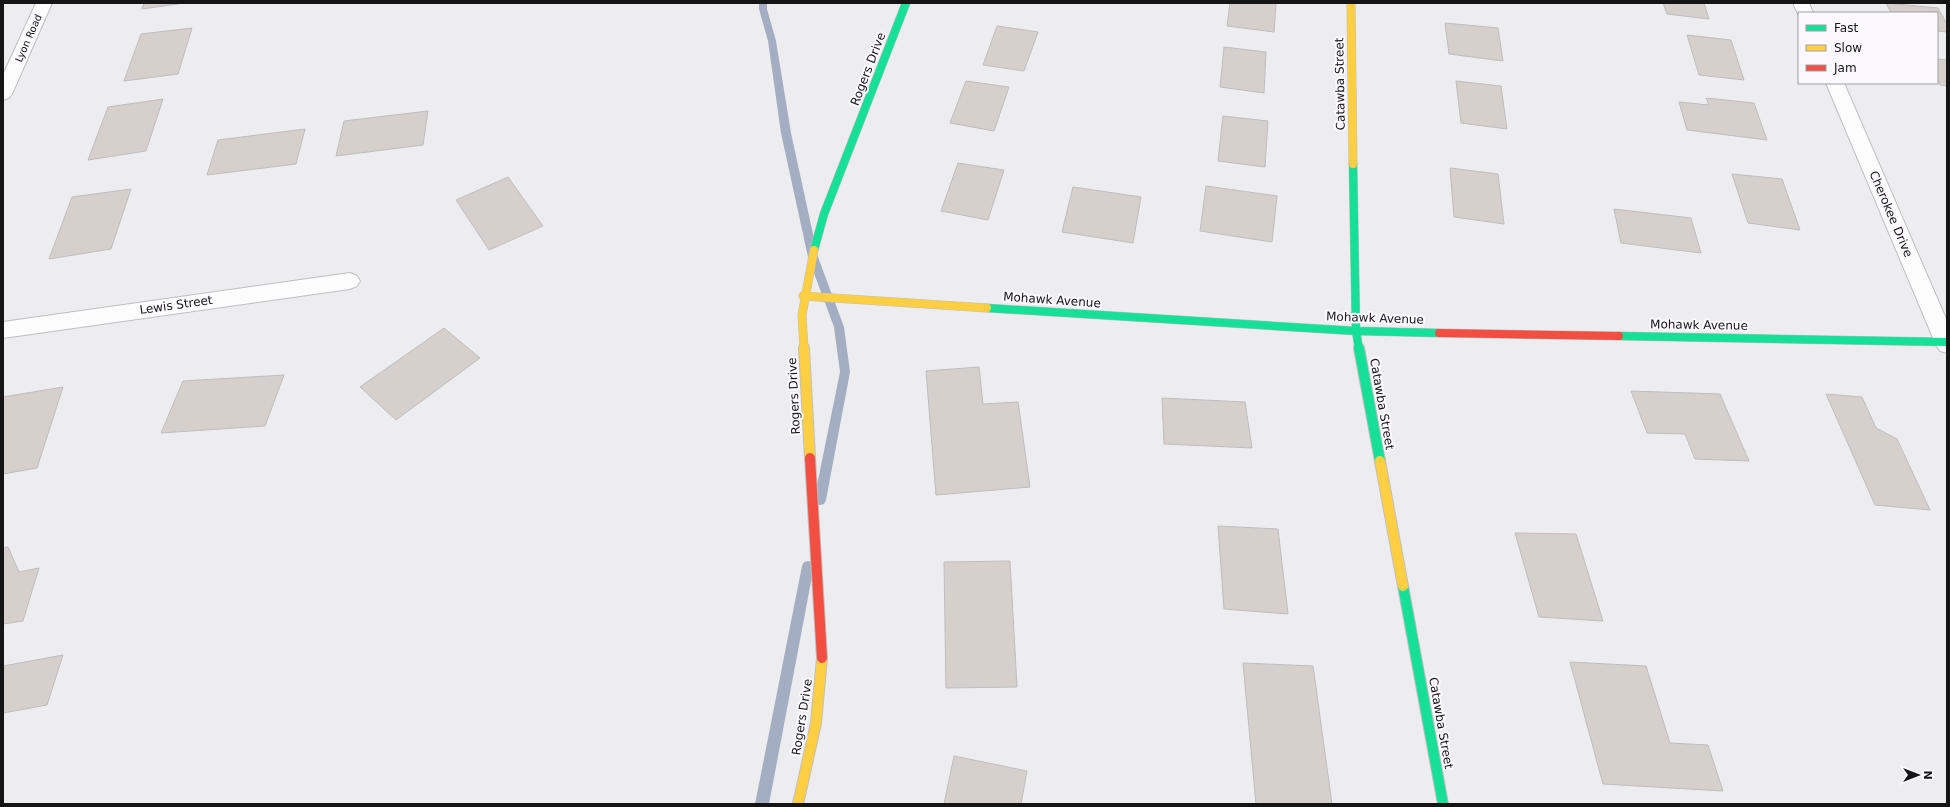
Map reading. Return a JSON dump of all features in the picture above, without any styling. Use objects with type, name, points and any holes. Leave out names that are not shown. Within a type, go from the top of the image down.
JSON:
[{"type":"street","name":"Lyon Road","points":[[3,94],[44,3]]},
{"type":"street","name":"Rogers Drive","points":[[798,804],[816,723],[822,665],[802,315],[803,296],[814,246],[824,214],[906,3]]},
{"type":"street","name":"Catawba Street","points":[[1351,3],[1356,331],[1444,804]]},
{"type":"street","name":"Cherokee Drive","points":[[1835,84],[1946,343]]},
{"type":"street","name":"Lewis Street","points":[[3,330],[350,281]]},
{"type":"street","name":"Mohawk Avenue","points":[[803,296],[1356,331],[1946,343]]},
{"type":"building","points":[[144,3],[185,3],[142,9]]},
{"type":"building","points":[[1230,3],[1276,3],[1274,32],[1227,26]]},
{"type":"building","points":[[1663,3],[1704,3],[1709,19],[1667,14]]},
{"type":"building","points":[[1886,3],[1938,8],[1947,24],[1947,32],[1938,31],[1938,12],[1890,12]]},
{"type":"building","points":[[1445,23],[1498,28],[1503,61],[1449,54]]},
{"type":"building","points":[[997,26],[1038,32],[1024,71],[983,65]]},
{"type":"building","points":[[192,28],[178,74],[124,81],[141,34]]},
{"type":"building","points":[[1687,35],[1731,40],[1744,80],[1699,75]]},
{"type":"building","points":[[1224,47],[1266,52],[1264,93],[1220,87]]},
{"type":"building","points":[[1938,59],[1947,60],[1947,86],[1940,85],[1938,81]]},
{"type":"building","points":[[966,81],[1009,87],[994,131],[950,123]]},
{"type":"building","points":[[1456,81],[1501,86],[1507,129],[1461,123]]},
{"type":"building","points":[[1706,98],[1754,103],[1767,140],[1687,130],[1679,102],[1709,105]]},
{"type":"building","points":[[163,99],[146,151],[88,160],[108,107]]},
{"type":"building","points":[[428,111],[423,145],[336,156],[344,121]]},
{"type":"building","points":[[1223,116],[1268,121],[1265,167],[1218,161]]},
{"type":"building","points":[[305,129],[296,164],[207,175],[218,140]]},
{"type":"building","points":[[958,163],[1004,170],[988,220],[941,211]]},
{"type":"building","points":[[1450,168],[1498,174],[1504,224],[1454,217]]},
{"type":"building","points":[[1732,174],[1782,179],[1800,230],[1748,223]]},
{"type":"building","points":[[508,177],[543,226],[489,250],[456,200]]},
{"type":"building","points":[[1206,186],[1277,196],[1272,242],[1200,231]]},
{"type":"building","points":[[1073,187],[1141,197],[1133,243],[1062,232]]},
{"type":"building","points":[[131,189],[111,249],[49,259],[72,197]]},
{"type":"building","points":[[1614,209],[1691,218],[1701,253],[1621,243]]},
{"type":"building","points":[[444,328],[480,358],[396,420],[360,387]]},
{"type":"building","points":[[979,367],[983,404],[1018,402],[1030,487],[936,495],[926,371]]},
{"type":"building","points":[[284,375],[265,426],[161,433],[183,381]]},
{"type":"building","points":[[63,387],[37,468],[3,474],[3,397]]},
{"type":"building","points":[[1631,391],[1720,394],[1749,461],[1695,459],[1685,434],[1647,433]]},
{"type":"building","points":[[1826,394],[1862,397],[1876,428],[1897,439],[1930,510],[1875,505]]},
{"type":"building","points":[[1162,398],[1245,402],[1252,448],[1164,444]]},
{"type":"building","points":[[1218,526],[1278,529],[1288,614],[1224,609]]},
{"type":"building","points":[[1515,533],[1576,534],[1603,621],[1539,617]]},
{"type":"building","points":[[8,547],[19,572],[39,568],[23,621],[3,624],[3,548]]},
{"type":"building","points":[[1010,561],[1017,687],[946,688],[944,562]]},
{"type":"building","points":[[63,655],[47,705],[3,713],[3,666]]},
{"type":"building","points":[[1570,662],[1646,666],[1670,743],[1708,745],[1723,791],[1603,784]]},
{"type":"building","points":[[1243,663],[1313,666],[1332,804],[1256,804]]},
{"type":"building","points":[[954,756],[1027,771],[1021,804],[944,804]]},
{"type":"waterway","points":[[763,3],[763,9],[772,41],[786,133],[813,257],[839,327],[845,372],[820,500]]},
{"type":"waterway","points":[[762,804],[808,566]]},
{"type":"traffic: fast","points":[[814,250],[824,214],[906,3]]},
{"type":"traffic: fast","points":[[1353,164],[1356,331],[1380,461]]},
{"type":"traffic: fast","points":[[987,308],[1356,331],[1439,333]]},
{"type":"traffic: fast","points":[[1619,336],[1947,342]]},
{"type":"traffic: fast","points":[[1403,586],[1443,804]]},
{"type":"traffic: slow","points":[[1351,3],[1353,164]]},
{"type":"traffic: slow","points":[[810,458],[802,315],[814,250]]},
{"type":"traffic: slow","points":[[803,296],[987,308]]},
{"type":"traffic: slow","points":[[1380,461],[1403,586]]},
{"type":"traffic: slow","points":[[798,804],[816,723],[822,658]]},
{"type":"traffic: jam","points":[[1439,333],[1619,336]]},
{"type":"traffic: jam","points":[[810,458],[822,658]]}]
